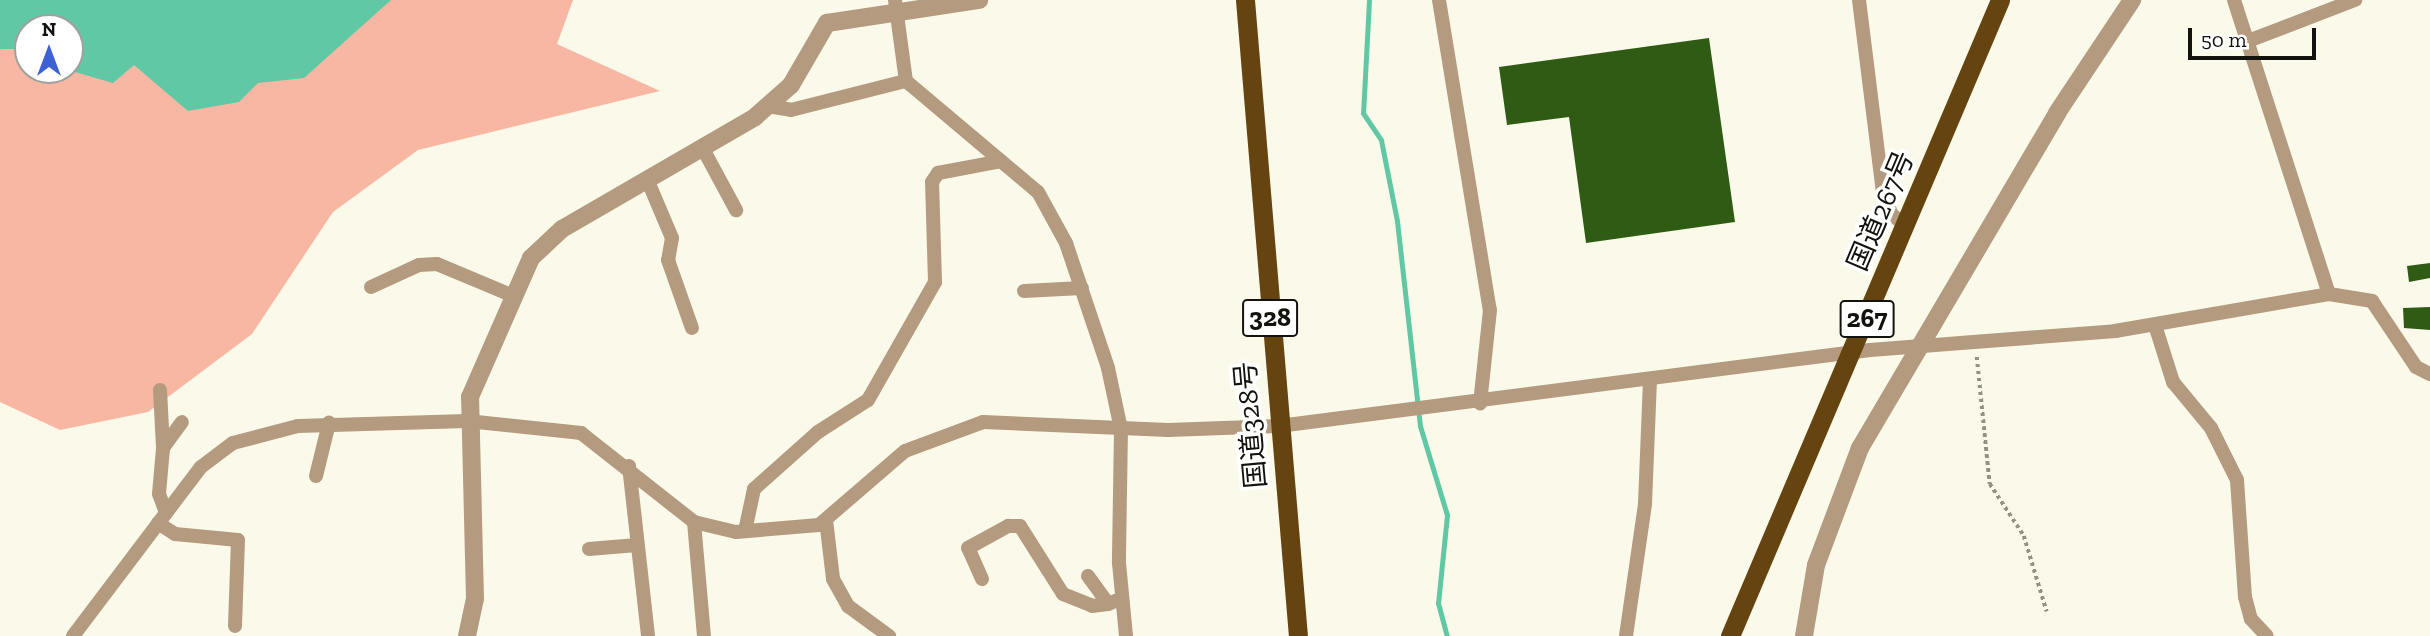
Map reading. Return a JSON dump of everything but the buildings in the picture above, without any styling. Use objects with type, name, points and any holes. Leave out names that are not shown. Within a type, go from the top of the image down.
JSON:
[{"type":"highway","name":"国道328号","points":[[1245,0],[1297,636]]},
{"type":"highway","name":"国道267号","points":[[1730,636],[2000,0]]},
{"type":"street","points":[[467,636],[475,599],[467,421],[470,397],[511,295],[531,258],[562,229],[767,106],[791,85],[827,23],[897,6],[979,0]]},
{"type":"street","points":[[1438,0],[1490,310],[1480,403]]},
{"type":"street","points":[[1858,0],[1883,193],[1892,215],[1906,225]]},
{"type":"street","points":[[1804,636],[1816,565],[1841,491],[1915,346],[2132,0]]},
{"type":"street","points":[[2234,0],[2329,294]]},
{"type":"street","points":[[2248,41],[2355,0]]},
{"type":"street","points":[[897,6],[906,81],[1038,192],[1082,288],[1121,429],[1114,601],[1126,636]]},
{"type":"street","points":[[767,106],[791,110],[906,81]]},
{"type":"street","points":[[702,147],[736,210]]},
{"type":"street","points":[[745,531],[754,489],[818,432],[868,400],[936,282],[932,182],[938,173],[1001,161]]},
{"type":"street","points":[[647,179],[672,238],[668,260],[692,328]]},
{"type":"street","points":[[371,287],[419,265],[436,264],[511,295]]},
{"type":"street","points":[[1024,291],[1082,288]]},
{"type":"street","points":[[73,636],[201,467],[233,443],[329,423],[467,421],[581,433],[629,467],[694,522],[745,531],[826,520],[905,451],[953,430],[983,422],[1121,429],[1279,426],[1650,382],[1915,346],[2155,325],[2329,294],[2372,301],[2416,367],[2430,374]]},
{"type":"street","points":[[2155,325],[2173,382],[2211,428],[2237,480],[2245,597],[2251,619],[2267,636]]},
{"type":"street","points":[[1626,636],[1645,504],[1650,382]]},
{"type":"street","points":[[160,390],[163,448],[159,494],[162,518],[175,534],[239,540],[235,626]]},
{"type":"street","points":[[163,448],[182,422]]},
{"type":"street","points":[[316,476],[329,423]]},
{"type":"street","points":[[629,467],[648,636]]},
{"type":"street","points":[[826,520],[833,579],[848,606],[889,636]]},
{"type":"street","points":[[694,522],[704,636]]},
{"type":"street","points":[[982,579],[965,542],[1008,526],[1020,526],[1063,594],[1092,606],[1114,601]]},
{"type":"street","points":[[589,549],[637,545]]},
{"type":"street","points":[[1087,576],[1114,601]]},
{"type":"path","points":[[1975,341],[1990,484],[2024,536],[2047,612]]},
{"type":"shaded area","points":[[0,0],[391,0],[304,78],[258,83],[239,102],[188,111],[134,65],[113,83],[84,75],[84,14],[14,14],[14,49],[0,49]]},
{"type":"shaded area","points":[[327,0],[573,0],[557,44],[660,91],[418,150],[333,212],[252,334],[148,412],[60,430],[0,402],[0,36],[14,38],[14,84],[84,84],[84,66]]},
{"type":"waterway","points":[[1369,0],[1363,113],[1381,140],[1397,221],[1420,426],[1447,515],[1438,603],[1447,636]]}]
